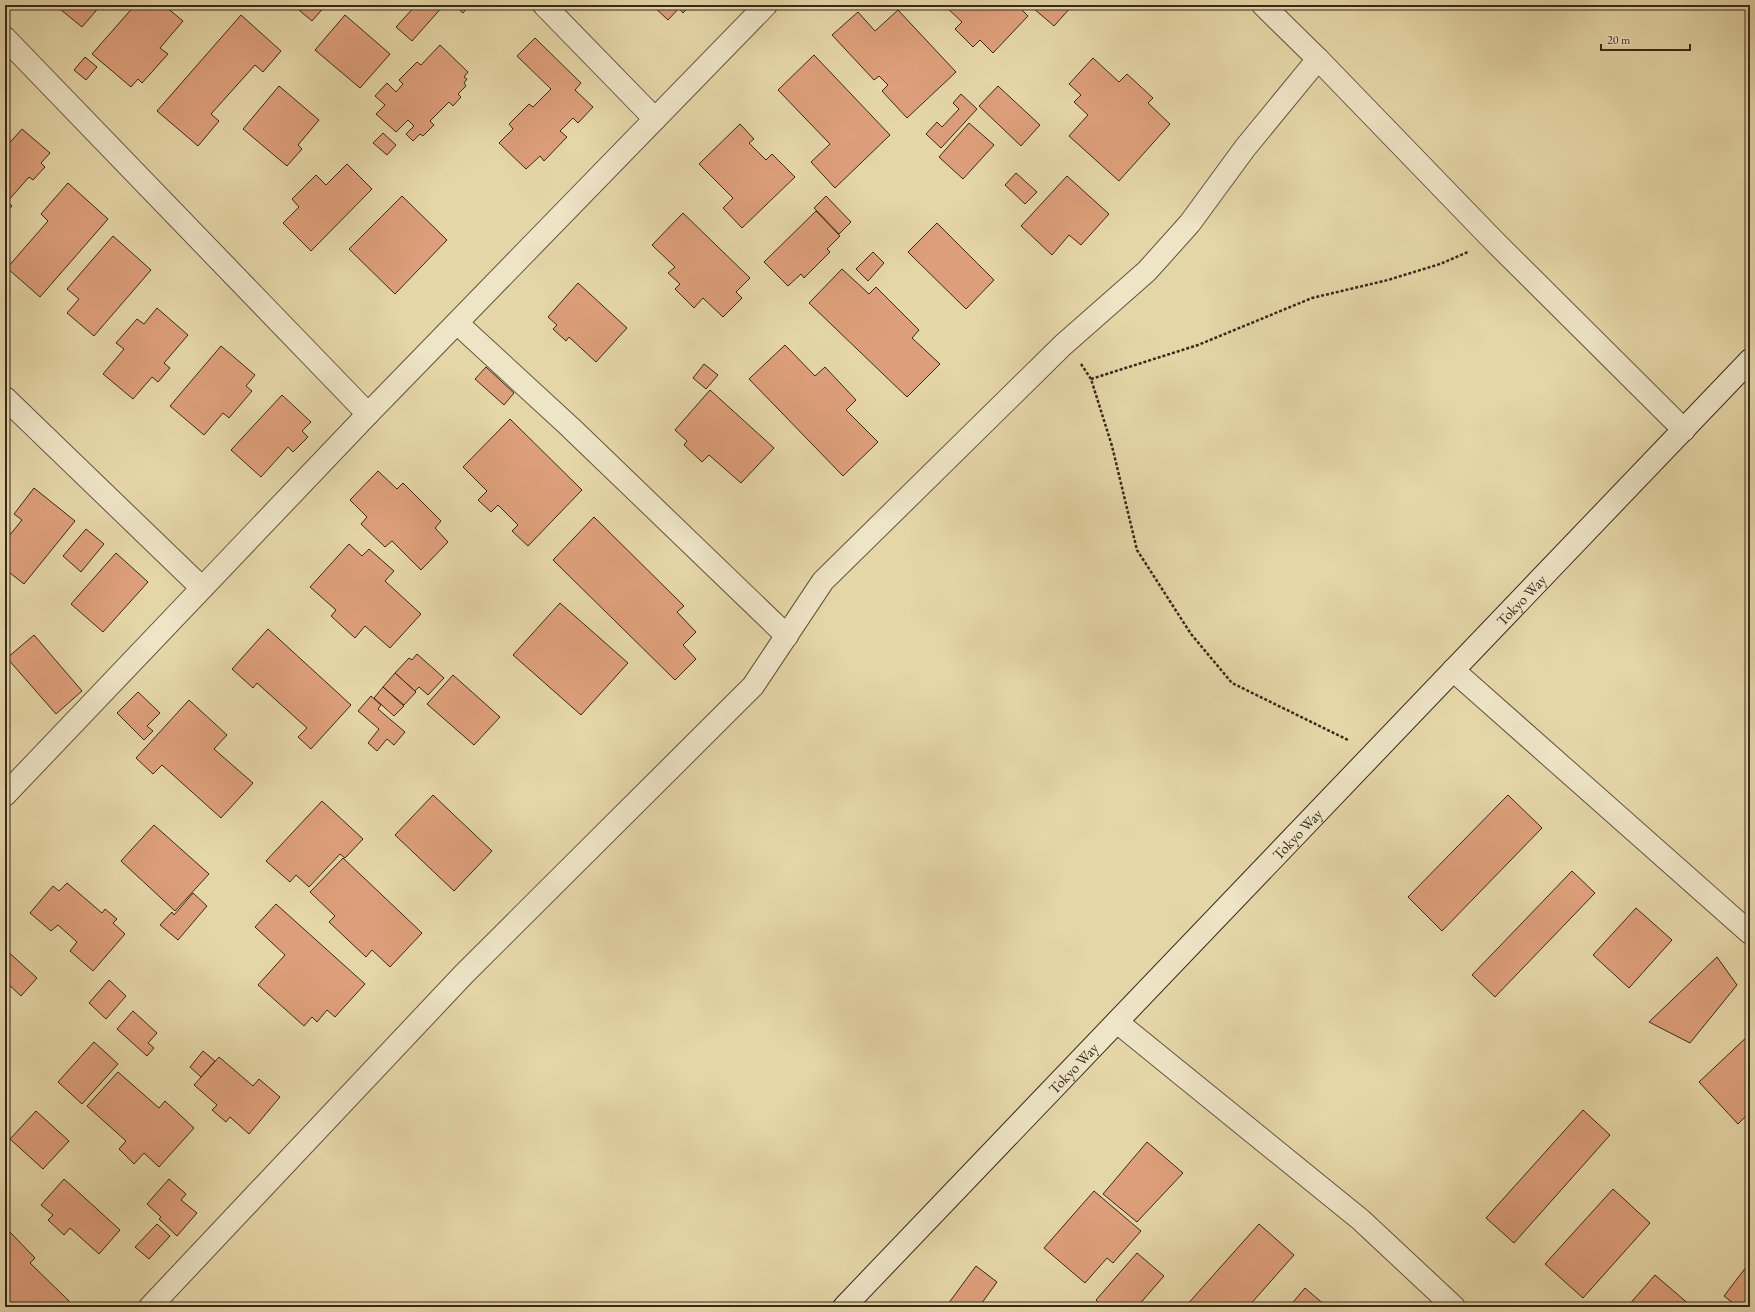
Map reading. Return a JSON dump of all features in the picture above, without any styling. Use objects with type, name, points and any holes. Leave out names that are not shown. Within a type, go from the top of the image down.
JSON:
[{"type":"street","points":[[544,5],[655,119]]},
{"type":"street","points":[[5,795],[368,414],[766,5]]},
{"type":"street","points":[[1263,5],[1318,59],[1494,241],[1684,430]]},
{"type":"street","points":[[5,38],[368,414]]},
{"type":"street","points":[[150,1307],[464,974],[753,686],[823,581],[1062,345],[1147,271],[1190,223],[1245,148],[1318,59]]},
{"type":"street","points":[[457,323],[570,427],[787,636]]},
{"type":"street","name":"Tokyo Way","points":[[844,1307],[1750,360]]},
{"type":"street","points":[[5,398],[202,588]]},
{"type":"street","points":[[1453,670],[1750,933]]},
{"type":"street","points":[[1117,1022],[1361,1220],[1454,1307]]},
{"type":"path","points":[[1091,379],[1198,345],[1312,298],[1388,280],[1440,264],[1494,241]]},
{"type":"path","points":[[1062,345],[1091,379],[1112,446],[1137,550],[1191,634],[1232,683],[1344,738],[1373,754]]},
{"type":"building","points":[[55,5],[101,5],[82,27]]},
{"type":"building","points":[[135,5],[168,5],[166,7],[183,21],[160,48],[168,54],[142,83],[138,79],[131,87],[92,54]]},
{"type":"building","points":[[293,5],[326,5],[312,21]]},
{"type":"building","points":[[416,5],[444,5],[412,41],[396,27]]},
{"type":"building","points":[[454,5],[470,5],[463,13]]},
{"type":"building","points":[[652,5],[691,5],[683,13],[679,8],[668,20]]},
{"type":"building","points":[[944,5],[1017,5],[1028,16],[993,53],[980,40],[973,47],[955,29],[962,22]]},
{"type":"building","points":[[1035,5],[1072,6],[1054,26],[1033,8]]},
{"type":"building","points":[[898,10],[956,72],[907,118],[882,91],[888,85],[879,76],[874,80],[832,35],[858,12],[875,31]]},
{"type":"building","points":[[241,15],[281,51],[263,72],[255,65],[211,114],[219,121],[198,146],[157,111]]},
{"type":"building","points":[[345,15],[390,54],[360,88],[315,50]]},
{"type":"building","points":[[535,38],[581,83],[575,90],[593,107],[578,123],[573,118],[560,131],[567,137],[544,161],[540,156],[526,169],[499,143],[513,129],[509,124],[529,104],[533,107],[551,89],[517,56]]},
{"type":"building","points":[[440,45],[468,72],[464,77],[467,79],[464,83],[466,86],[458,94],[461,97],[453,106],[449,102],[430,121],[434,125],[423,136],[420,134],[413,141],[406,134],[414,126],[408,120],[396,132],[376,114],[385,105],[375,96],[387,83],[396,92],[403,84],[399,80],[417,62],[421,65]]},
{"type":"building","points":[[814,55],[890,135],[835,188],[811,162],[830,144],[778,90]]},
{"type":"building","points":[[85,57],[97,67],[86,80],[74,70]]},
{"type":"building","points":[[1093,58],[1119,82],[1127,74],[1153,98],[1148,103],[1170,124],[1119,181],[1069,136],[1088,115],[1074,102],[1081,95],[1069,84]]},
{"type":"building","points":[[279,86],[319,120],[298,145],[302,149],[287,166],[243,129]]},
{"type":"building","points":[[998,86],[1040,125],[1021,146],[979,106]]},
{"type":"building","points":[[961,94],[977,109],[941,148],[926,134],[937,122],[942,127],[959,109],[953,103]]},
{"type":"building","points":[[969,123],[994,145],[963,179],[939,157]]},
{"type":"building","points":[[740,124],[754,139],[749,143],[766,160],[772,154],[795,177],[742,228],[723,208],[733,198],[699,164]]},
{"type":"building","points":[[22,129],[50,153],[41,163],[45,167],[33,180],[29,177],[7,202],[12,206],[5,214],[5,148]]},
{"type":"building","points":[[383,133],[396,145],[387,155],[373,143]]},
{"type":"building","points":[[347,164],[372,189],[311,251],[283,223],[299,207],[292,199],[316,175],[326,185]]},
{"type":"building","points":[[1016,173],[1037,192],[1025,204],[1005,185]]},
{"type":"building","points":[[1067,176],[1109,214],[1081,245],[1069,235],[1052,255],[1021,226]]},
{"type":"building","points":[[68,183],[108,219],[40,297],[7,268],[48,221],[41,214]]},
{"type":"building","points":[[402,196],[447,240],[395,294],[349,249]]},
{"type":"building","points":[[826,196],[851,222],[839,234],[814,208]]},
{"type":"building","points":[[816,211],[840,236],[827,249],[830,252],[804,278],[801,274],[788,286],[764,262]]},
{"type":"building","points":[[683,213],[750,278],[736,292],[742,298],[723,317],[703,298],[694,308],[675,289],[680,284],[668,273],[675,267],[652,245]]},
{"type":"building","points":[[937,223],[994,280],[966,309],[908,252]]},
{"type":"building","points":[[113,236],[151,270],[94,336],[67,313],[79,299],[67,289]]},
{"type":"building","points":[[873,252],[884,263],[868,281],[856,269]]},
{"type":"building","points":[[842,269],[869,294],[876,287],[919,330],[912,338],[940,364],[907,397],[809,303]]},
{"type":"building","points":[[578,283],[627,328],[596,362],[569,337],[566,341],[553,329],[557,325],[548,317]]},
{"type":"building","points":[[157,308],[188,335],[164,363],[170,368],[158,382],[152,377],[133,399],[103,374],[124,349],[116,343],[137,319],[144,324]]},
{"type":"building","points":[[785,345],[815,376],[825,367],[856,400],[846,410],[878,442],[843,476],[749,379]]},
{"type":"building","points":[[221,346],[255,375],[246,386],[252,391],[229,418],[223,413],[204,435],[170,406]]},
{"type":"building","points":[[704,364],[718,375],[706,389],[693,378]]},
{"type":"building","points":[[486,367],[514,393],[504,405],[475,379]]},
{"type":"building","points":[[710,390],[774,448],[741,483],[709,455],[702,462],[684,445],[687,441],[675,430]]},
{"type":"building","points":[[282,395],[311,422],[302,431],[308,437],[293,452],[288,447],[261,477],[231,450]]},
{"type":"building","points":[[510,419],[582,490],[528,546],[512,531],[518,525],[498,505],[491,512],[478,500],[487,491],[463,467]]},
{"type":"building","points":[[378,471],[397,489],[403,483],[441,521],[435,528],[448,542],[421,570],[392,541],[385,547],[361,524],[367,517],[350,500]]},
{"type":"building","points":[[34,488],[75,521],[24,584],[5,569],[5,541],[22,520],[14,514]]},
{"type":"building","points":[[594,517],[684,606],[677,612],[696,632],[683,645],[696,659],[675,680],[553,560]]},
{"type":"building","points":[[5,519],[10,523],[5,528]]},
{"type":"building","points":[[86,529],[104,544],[81,572],[63,556]]},
{"type":"building","points":[[349,544],[362,556],[369,549],[394,571],[385,581],[421,614],[390,648],[365,626],[355,638],[331,616],[336,610],[310,587]]},
{"type":"building","points":[[116,553],[148,582],[103,632],[71,604]]},
{"type":"building","points":[[560,603],[628,663],[581,715],[513,655]]},
{"type":"building","points":[[268,629],[351,705],[311,749],[298,737],[307,728],[257,683],[253,688],[232,669]]},
{"type":"building","points":[[34,635],[82,691],[56,714],[7,658]]},
{"type":"building","points":[[417,654],[444,678],[428,695],[419,687],[415,691],[395,673],[409,658],[412,660]]},
{"type":"building","points":[[395,673],[416,692],[404,705],[383,687]]},
{"type":"building","points":[[453,675],[500,717],[474,745],[427,704]]},
{"type":"building","points":[[383,687],[404,706],[394,716],[374,698]]},
{"type":"building","points":[[138,692],[160,713],[147,726],[153,731],[144,740],[117,713]]},
{"type":"building","points":[[371,696],[381,705],[378,709],[405,732],[394,745],[387,739],[377,751],[368,743],[379,729],[358,711]]},
{"type":"building","points":[[189,700],[227,735],[214,749],[253,783],[221,818],[162,765],[153,774],[136,758]]},
{"type":"building","points":[[433,795],[492,851],[454,891],[395,835]]},
{"type":"building","points":[[1508,795],[1542,828],[1442,931],[1408,897]]},
{"type":"building","points":[[322,801],[363,839],[345,858],[340,854],[309,887],[296,875],[290,882],[266,861]]},
{"type":"building","points":[[154,825],[209,874],[175,911],[121,861]]},
{"type":"building","points":[[343,858],[422,933],[390,967],[372,950],[366,957],[329,922],[335,916],[310,892]]},
{"type":"building","points":[[1572,871],[1595,893],[1495,997],[1472,975]]},
{"type":"building","points":[[67,883],[102,913],[105,909],[117,919],[113,923],[125,934],[93,971],[70,951],[77,942],[58,925],[51,931],[30,913],[53,886],[59,891]]},
{"type":"building","points":[[193,893],[207,906],[178,940],[160,925],[172,912],[174,915]]},
{"type":"building","points":[[276,904],[365,984],[335,1017],[327,1010],[317,1022],[312,1017],[304,1026],[258,985],[285,955],[255,927]]},
{"type":"building","points":[[1636,908],[1672,940],[1629,988],[1593,955]]},
{"type":"building","points":[[5,949],[37,978],[21,996],[7,983],[5,985]]},
{"type":"building","points":[[1717,957],[1737,985],[1690,1043],[1649,1022]]},
{"type":"building","points":[[109,980],[126,996],[106,1019],[89,1003]]},
{"type":"building","points":[[133,1011],[157,1033],[148,1043],[154,1048],[147,1056],[117,1029]]},
{"type":"building","points":[[1750,1034],[1750,1112],[1738,1124],[1699,1082]]},
{"type":"building","points":[[94,1042],[118,1064],[82,1104],[58,1082]]},
{"type":"building","points":[[203,1051],[215,1061],[201,1077],[190,1067]]},
{"type":"building","points":[[219,1057],[253,1086],[259,1079],[280,1097],[249,1134],[230,1117],[226,1122],[212,1110],[217,1105],[194,1085]]},
{"type":"building","points":[[118,1072],[159,1108],[165,1101],[194,1128],[159,1167],[144,1153],[134,1164],[119,1149],[126,1141],[87,1106]]},
{"type":"building","points":[[1583,1110],[1610,1135],[1514,1243],[1486,1218]]},
{"type":"building","points":[[36,1111],[69,1141],[43,1169],[10,1139]]},
{"type":"building","points":[[1147,1142],[1183,1173],[1137,1222],[1103,1194]]},
{"type":"building","points":[[64,1179],[120,1230],[99,1254],[70,1228],[64,1235],[48,1220],[53,1215],[41,1205]]},
{"type":"building","points":[[169,1179],[186,1194],[181,1200],[197,1213],[177,1236],[159,1219],[161,1217],[147,1204]]},
{"type":"building","points":[[1613,1189],[1650,1223],[1583,1298],[1545,1264]]},
{"type":"building","points":[[1094,1191],[1141,1231],[1113,1263],[1107,1258],[1085,1283],[1044,1248]]},
{"type":"building","points":[[157,1224],[170,1236],[149,1259],[135,1247]]},
{"type":"building","points":[[1259,1224],[1294,1255],[1248,1307],[1185,1307]]},
{"type":"building","points":[[10,1232],[35,1258],[30,1263],[69,1301],[64,1307],[5,1307],[5,1238]]},
{"type":"building","points":[[1137,1253],[1164,1276],[1137,1307],[1103,1307],[1096,1300]]},
{"type":"building","points":[[1750,1262],[1750,1307],[1738,1307],[1724,1296]]},
{"type":"building","points":[[976,1266],[997,1282],[979,1307],[951,1307],[948,1304]]},
{"type":"building","points":[[1655,1275],[1691,1306],[1691,1307],[1627,1307]]},
{"type":"building","points":[[1305,1288],[1327,1307],[1289,1307]]}]
